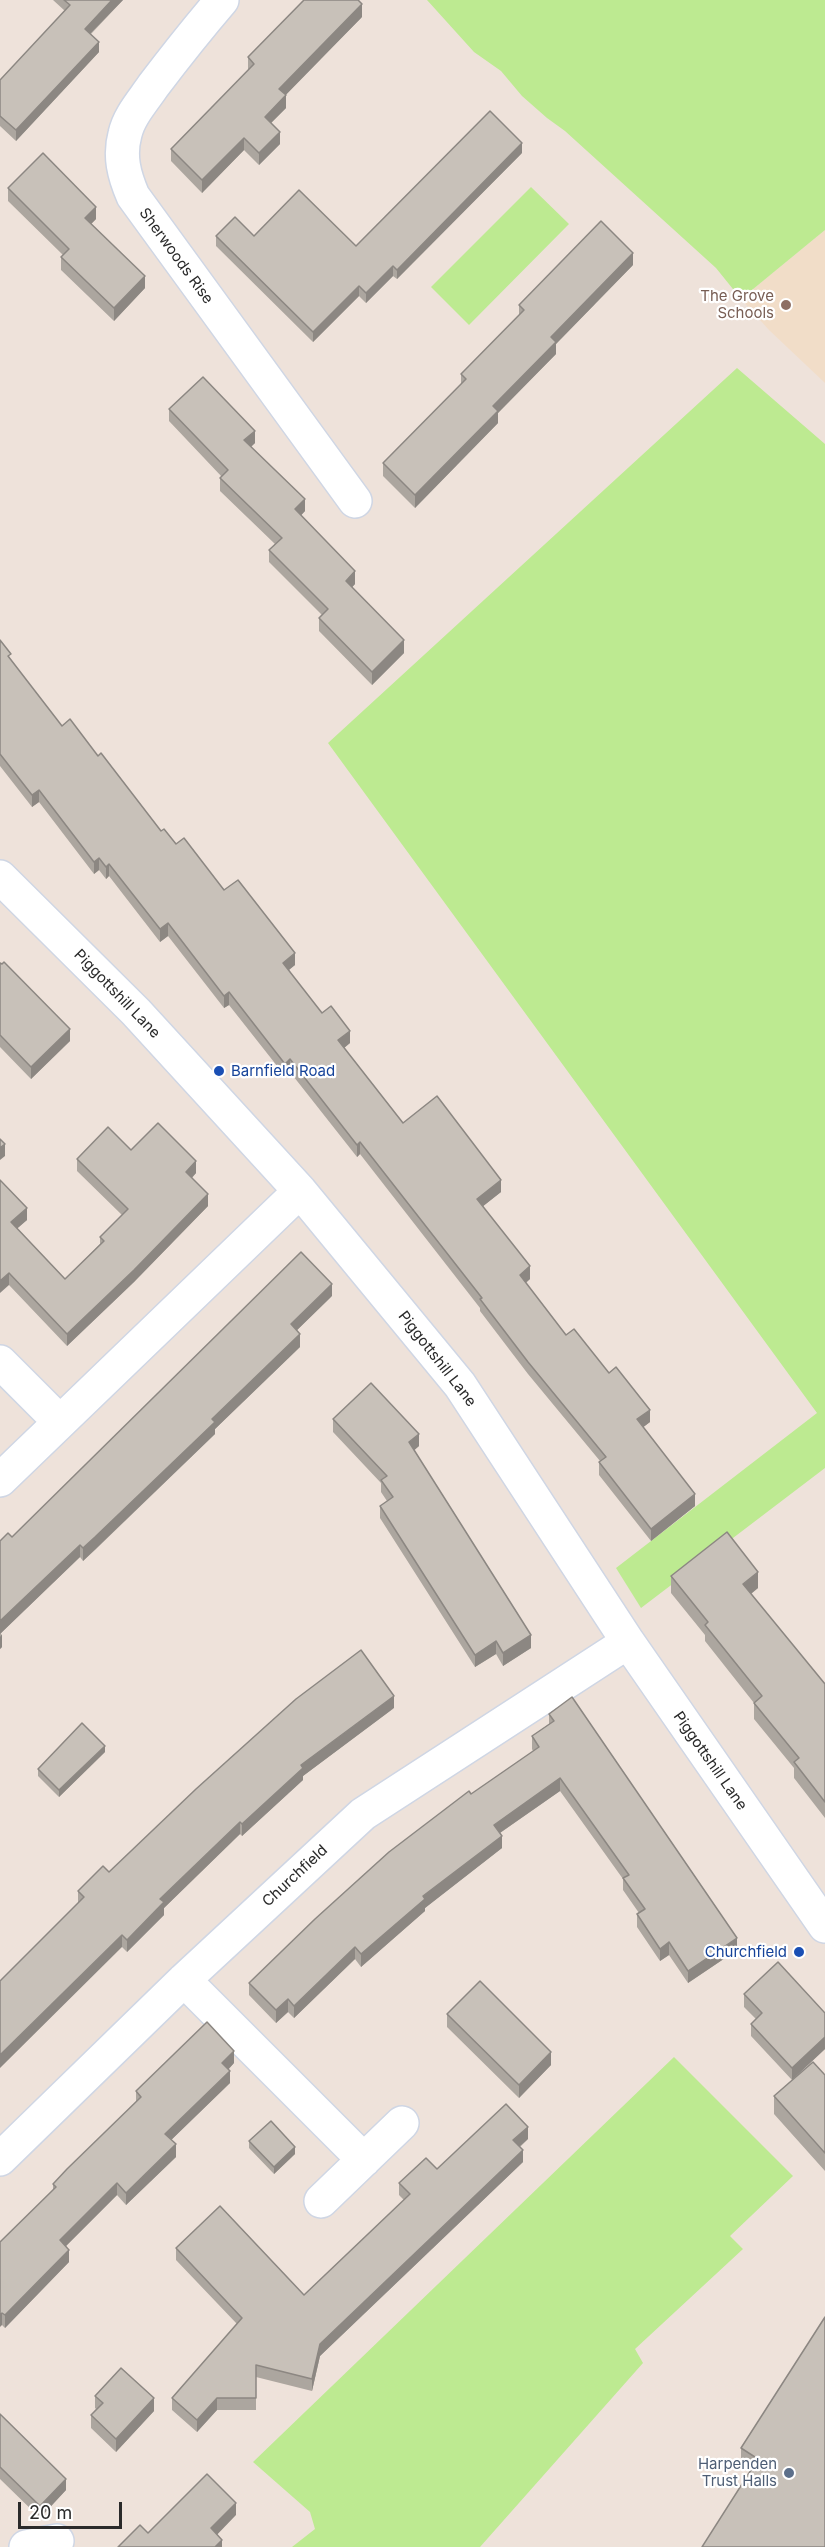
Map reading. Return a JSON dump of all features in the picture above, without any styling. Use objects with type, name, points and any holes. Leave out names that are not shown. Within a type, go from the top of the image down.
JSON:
[{"type":"street","name":"Sherwoods Rise","points":[[222,0],[135,110],[125,132],[122,150],[123,173],[133,196],[355,501]]},
{"type":"street","name":"Piggottshill Lane","points":[[0,877],[136,1012],[300,1191],[460,1385],[628,1642],[825,1926]]},
{"type":"street","points":[[0,1479],[300,1191]]},
{"type":"street","points":[[0,1362],[60,1422]]},
{"type":"street","name":"Churchfield","points":[[0,2159],[184,1980],[363,1814],[628,1642]]},
{"type":"street","points":[[184,1980],[364,2160]]},
{"type":"street","points":[[321,2201],[402,2123]]},
{"type":"shaded area","name":"The Grove Schools","points":[[825,230],[825,383],[769,330],[741,299]]},
{"type":"green space","points":[[427,0],[825,0],[825,230],[741,299],[716,268],[565,131],[522,96],[501,71],[474,52]]},
{"type":"green space","points":[[531,187],[569,224],[469,325],[431,287]]},
{"type":"green space","points":[[737,368],[825,444],[825,1468],[641,1608],[616,1568],[817,1413],[328,743]]},
{"type":"green space","points":[[674,2057],[793,2176],[730,2236],[743,2249],[635,2349],[643,2363],[480,2547],[292,2547],[315,2529],[310,2512],[253,2462]]},
{"type":"building","points":[[64,0],[112,0],[85,29],[99,42],[16,130],[0,116],[0,80],[70,5]]},
{"type":"building","points":[[304,0],[358,0],[362,4],[279,89],[286,95],[265,117],[280,132],[259,153],[244,138],[202,180],[171,149],[254,64],[248,57]]},
{"type":"building","points":[[490,111],[522,143],[397,270],[393,266],[366,293],[359,286],[313,332],[216,236],[235,217],[254,236],[299,190],[356,246]]},
{"type":"building","points":[[43,153],[96,207],[85,218],[145,276],[114,308],[61,257],[69,249],[8,188]]},
{"type":"building","points":[[601,221],[633,253],[551,337],[556,342],[493,406],[498,411],[415,495],[383,463],[466,379],[461,374],[524,310],[519,305]]},
{"type":"building","points":[[203,377],[255,431],[244,440],[305,499],[295,509],[355,571],[346,581],[404,640],[372,672],[319,618],[328,609],[269,550],[282,538],[220,478],[228,470],[169,409]]},
{"type":"building","points":[[0,640],[11,654],[8,656],[62,726],[70,719],[98,756],[101,753],[161,831],[164,829],[176,844],[184,838],[224,890],[238,880],[295,953],[283,963],[322,1013],[331,1006],[350,1031],[338,1040],[403,1123],[437,1096],[501,1180],[477,1199],[530,1266],[520,1275],[566,1335],[574,1329],[609,1373],[616,1367],[650,1410],[637,1419],[695,1494],[651,1529],[599,1462],[606,1457],[528,1362],[480,1299],[482,1298],[360,1142],[357,1145],[290,1059],[285,1064],[229,992],[224,996],[168,923],[160,929],[109,864],[106,867],[99,858],[94,862],[39,790],[32,795],[0,754]]},
{"type":"building","points":[[4,962],[70,1029],[31,1067],[0,1035],[0,963]]},
{"type":"building","points":[[158,1123],[196,1161],[186,1172],[208,1194],[67,1334],[9,1273],[0,1281],[0,1180],[27,1208],[11,1222],[65,1279],[104,1241],[100,1237],[128,1209],[77,1159],[108,1127],[131,1150]]},
{"type":"building","points":[[301,1252],[332,1284],[291,1324],[300,1334],[212,1419],[215,1422],[95,1537],[83,1548],[80,1545],[0,1621],[0,1541],[8,1533],[12,1537]]},
{"type":"building","points":[[371,1383],[419,1434],[409,1442],[531,1635],[503,1653],[496,1641],[475,1655],[380,1506],[393,1497],[381,1480],[387,1476],[333,1419]]},
{"type":"building","points":[[727,1532],[758,1572],[743,1584],[825,1684],[825,1802],[794,1762],[799,1758],[754,1703],[762,1696],[705,1625],[708,1622],[671,1576]]},
{"type":"building","points":[[361,1650],[394,1696],[301,1765],[303,1768],[242,1824],[240,1822],[160,1899],[164,1902],[127,1940],[122,1935],[0,2055],[0,1981],[84,1897],[78,1891],[103,1866],[109,1872],[196,1789],[296,1699]]},
{"type":"building","points":[[572,1697],[737,1938],[688,1971],[669,1942],[660,1949],[637,1914],[645,1909],[623,1878],[629,1875],[560,1778],[494,1825],[502,1836],[423,1896],[425,1899],[361,1954],[355,1947],[294,2006],[288,1999],[276,2010],[249,1983],[389,1852],[469,1791],[471,1794],[539,1747],[532,1736],[554,1721],[549,1714]]},
{"type":"building","points":[[82,1723],[105,1746],[59,1790],[38,1769]]},
{"type":"building","points":[[778,1962],[825,2013],[825,2037],[792,2068],[751,2024],[762,2013],[744,1994]]},
{"type":"building","points":[[480,1981],[551,2052],[519,2085],[447,2014]]},
{"type":"building","points":[[207,2022],[234,2051],[222,2063],[230,2071],[165,2134],[176,2144],[126,2193],[117,2183],[60,2240],[69,2250],[5,2315],[2,2313],[0,2315],[0,2242],[56,2187],[53,2184],[67,2169],[141,2097],[136,2091]]},
{"type":"building","points":[[813,2062],[825,2075],[825,2153],[774,2096]]},
{"type":"building","points":[[506,2104],[528,2127],[513,2140],[523,2150],[320,2344],[312,2379],[256,2365],[256,2398],[217,2398],[197,2420],[172,2398],[242,2318],[176,2248],[220,2206],[304,2295],[410,2194],[399,2183],[426,2158],[437,2169]]},
{"type":"building","points":[[271,2121],[295,2147],[274,2167],[249,2141]]},
{"type":"building","points":[[825,2317],[825,2547],[702,2547],[758,2459],[741,2448]]},
{"type":"building","points":[[121,2368],[154,2398],[116,2439],[91,2415],[103,2403],[95,2396]]},
{"type":"building","points":[[0,2414],[66,2479],[40,2506],[0,2467]]},
{"type":"building","points":[[207,2474],[236,2503],[211,2528],[222,2540],[215,2547],[118,2547],[140,2525],[148,2533]]},
{"type":"place","name":"The Grove Schools","points":[[786,305]]},
{"type":"place","name":"Barnfield Road","points":[[219,1071]]},
{"type":"place","name":"Churchfield","points":[[799,1952]]},
{"type":"place","name":"Harpenden Trust Halls","points":[[789,2473]]}]
